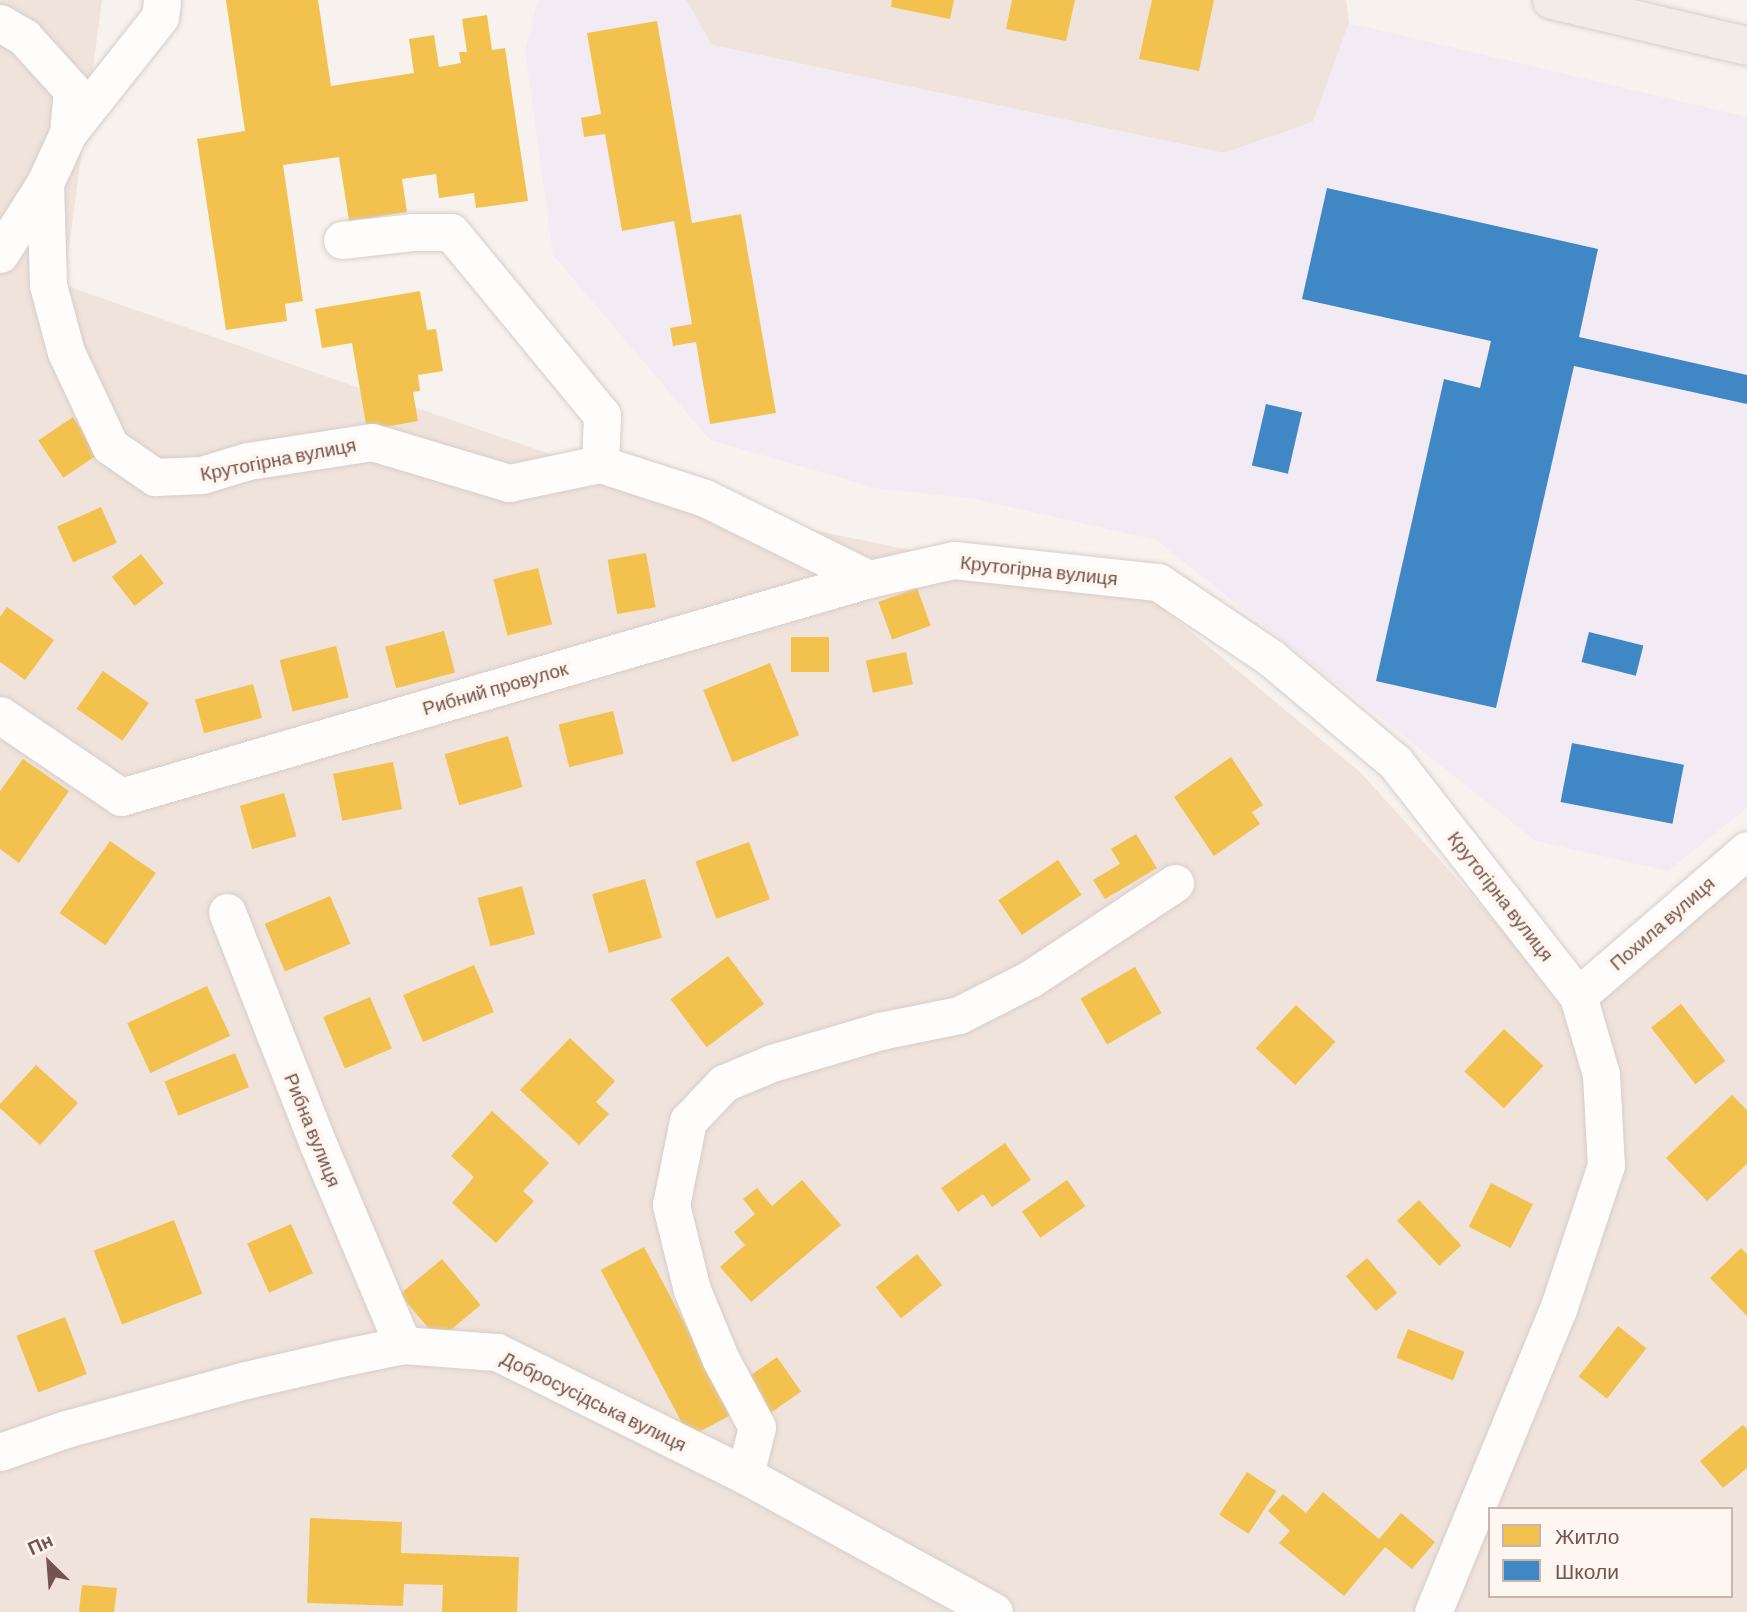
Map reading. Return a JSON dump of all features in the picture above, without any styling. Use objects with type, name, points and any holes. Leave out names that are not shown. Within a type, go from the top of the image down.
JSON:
[{"type":"main road","points":[[1552,0],[1747,46]]},
{"type":"street","points":[[68,133],[160,17],[162,0]]},
{"type":"street","name":"Крутогірна вулиця","points":[[0,23],[24,37],[72,90],[68,133],[45,183],[48,285],[66,352],[110,446],[155,477],[202,475],[248,461],[372,442],[509,483],[600,464],[705,498],[869,579],[954,560],[1158,583],[1271,658],[1395,762],[1578,996],[1601,1074],[1606,1165],[1558,1309],[1433,1612]]},
{"type":"street","points":[[0,254],[45,183]]},
{"type":"street","points":[[342,240],[412,232],[451,232],[602,415],[600,464]]},
{"type":"street","name":"Рибний провулок","points":[[0,715],[121,797],[869,579]]},
{"type":"street","name":"Похила вулиця","points":[[1578,996],[1747,850]]},
{"type":"street","points":[[745,1475],[757,1427],[720,1360],[692,1290],[671,1205],[688,1121],[724,1083],[772,1063],[880,1031],[959,1015],[1030,979],[1175,883]]},
{"type":"street","name":"Рибна вулиця","points":[[227,912],[318,1144],[403,1345]]},
{"type":"street","name":"Добросусідська вулиця","points":[[0,1452],[66,1429],[246,1380],[403,1345],[497,1352],[745,1475],[993,1612]]},
{"type":"shaded area","points":[[0,0],[102,0],[64,285],[699,506],[1154,601],[1360,772],[1574,1008],[1747,860],[1747,1612],[0,1612]]},
{"type":"shaded area","points":[[538,0],[686,0],[712,45],[1224,153],[1313,122],[1349,23],[1747,117],[1747,808],[1668,871],[1536,841],[1156,540],[971,498],[879,489],[710,440],[553,255],[525,49]]},
{"type":"shaded area","points":[[686,0],[1346,0],[1349,23],[1313,122],[1224,153],[712,45]]},
{"type":"building: Житло","points":[[226,0],[318,0],[331,86],[414,73],[409,39],[434,35],[439,67],[461,63],[459,52],[467,52],[462,19],[487,15],[492,50],[505,48],[528,201],[476,208],[474,193],[439,198],[436,174],[402,179],[407,212],[349,221],[339,157],[283,165],[303,301],[285,304],[287,321],[226,330],[197,139],[245,131]]},
{"type":"building: Житло","points":[[892,0],[954,0],[950,19],[891,7]]},
{"type":"building: Житло","points":[[1012,0],[1075,0],[1066,41],[1006,29]]},
{"type":"building: Житло","points":[[1152,0],[1214,0],[1199,71],[1139,59]]},
{"type":"building: Житло","points":[[657,21],[692,223],[741,214],[776,413],[710,424],[696,342],[673,346],[670,328],[692,324],[674,221],[622,231],[605,134],[584,137],[581,118],[601,114],[587,33]]},
{"type":"building: Житло","points":[[420,291],[427,330],[436,329],[443,371],[418,375],[420,391],[413,392],[418,421],[367,430],[352,343],[322,348],[315,309]]},
{"type":"building: Житло","points":[[73,417],[98,454],[63,478],[38,440]]},
{"type":"building: Житло","points":[[101,507],[117,543],[73,562],[57,527]]},
{"type":"building: Житло","points":[[646,553],[656,607],[617,614],[608,560]]},
{"type":"building: Житло","points":[[141,554],[164,583],[135,606],[112,577]]},
{"type":"building: Житло","points":[[538,568],[552,624],[507,635],[493,579]]},
{"type":"building: Житло","points":[[917,588],[931,626],[892,640],[878,602]]},
{"type":"building: Житло","points":[[7,607],[54,640],[25,680],[0,662],[0,617]]},
{"type":"building: Житло","points":[[444,631],[455,673],[396,688],[385,647]]},
{"type":"building: Житло","points":[[791,637],[829,637],[829,672],[791,672]]},
{"type":"building: Житло","points":[[336,646],[349,697],[293,711],[280,660]]},
{"type":"building: Житло","points":[[906,652],[913,684],[873,693],[866,661]]},
{"type":"building: Житло","points":[[770,663],[799,735],[732,762],[703,690]]},
{"type":"building: Житло","points":[[103,671],[149,703],[122,741],[77,709]]},
{"type":"building: Житло","points":[[253,684],[262,718],[204,733],[195,700]]},
{"type":"building: Житло","points":[[613,711],[624,754],[569,767],[559,725]]},
{"type":"building: Житло","points":[[508,736],[523,787],[459,805],[445,754]]},
{"type":"building: Житло","points":[[1231,757],[1263,805],[1252,812],[1260,824],[1214,856],[1174,797]]},
{"type":"building: Житло","points":[[23,759],[69,791],[19,863],[0,849],[0,791]]},
{"type":"building: Житло","points":[[393,762],[402,809],[342,821],[333,774]]},
{"type":"building: Житло","points":[[284,793],[296,836],[252,849],[240,806]]},
{"type":"building: Житло","points":[[1136,834],[1157,868],[1105,899],[1093,880],[1120,864],[1111,849]]},
{"type":"building: Житло","points":[[110,841],[156,873],[105,945],[60,913]]},
{"type":"building: Житло","points":[[749,842],[770,899],[716,919],[695,861]]},
{"type":"building: Житло","points":[[1058,860],[1081,895],[1022,935],[998,900]]},
{"type":"building: Житло","points":[[645,879],[662,938],[609,953],[592,894]]},
{"type":"building: Житло","points":[[522,886],[535,934],[491,946],[478,898]]},
{"type":"building: Житло","points":[[330,896],[350,944],[285,972],[265,924]]},
{"type":"building: Житло","points":[[728,956],[764,1004],[707,1047],[670,999]]},
{"type":"building: Житло","points":[[474,965],[494,1012],[423,1042],[403,995]]},
{"type":"building: Житло","points":[[1135,967],[1162,1013],[1107,1044],[1080,998]]},
{"type":"building: Житло","points":[[207,986],[230,1036],[150,1073],[127,1023]]},
{"type":"building: Житло","points":[[370,997],[392,1049],[345,1068],[323,1017]]},
{"type":"building: Житло","points":[[1681,1004],[1725,1061],[1695,1084],[1651,1027]]},
{"type":"building: Житло","points":[[1296,1005],[1335,1042],[1295,1085],[1256,1048]]},
{"type":"building: Житло","points":[[1504,1029],[1543,1066],[1504,1108],[1464,1071]]},
{"type":"building: Житло","points":[[570,1038],[615,1081],[596,1102],[609,1114],[579,1145],[520,1090]]},
{"type":"building: Житло","points":[[235,1053],[249,1087],[178,1116],[165,1081]]},
{"type":"building: Житло","points":[[36,1065],[78,1103],[40,1145],[0,1108],[0,1104]]},
{"type":"building: Житло","points":[[1732,1095],[1747,1110],[1747,1164],[1707,1201],[1666,1158]]},
{"type":"building: Житло","points":[[492,1111],[549,1163],[523,1191],[534,1201],[496,1243],[452,1203],[474,1177],[451,1156]]},
{"type":"building: Житло","points":[[1005,1143],[1031,1180],[992,1207],[983,1194],[958,1212],[941,1188]]},
{"type":"building: Житло","points":[[802,1180],[841,1225],[751,1302],[720,1267],[745,1245],[734,1232],[755,1214],[743,1199],[757,1188],[772,1206]]},
{"type":"building: Житло","points":[[1067,1180],[1085,1206],[1040,1238],[1022,1212]]},
{"type":"building: Житло","points":[[1491,1183],[1533,1204],[1511,1248],[1469,1227]]},
{"type":"building: Житло","points":[[1419,1200],[1461,1245],[1439,1266],[1397,1220]]},
{"type":"building: Житло","points":[[174,1220],[202,1294],[122,1325],[94,1251]]},
{"type":"building: Житло","points":[[291,1224],[313,1273],[269,1293],[247,1244]]},
{"type":"building: Житло","points":[[644,1247],[733,1414],[689,1437],[601,1270]]},
{"type":"building: Житло","points":[[1741,1248],[1747,1254],[1747,1316],[1710,1278]]},
{"type":"building: Житло","points":[[917,1254],[942,1285],[901,1318],[876,1287]]},
{"type":"building: Житло","points":[[1367,1258],[1397,1293],[1376,1311],[1346,1276]]},
{"type":"building: Житло","points":[[442,1259],[481,1305],[438,1340],[400,1294]]},
{"type":"building: Житло","points":[[65,1317],[87,1374],[38,1393],[16,1336]]},
{"type":"building: Житло","points":[[1618,1326],[1646,1348],[1607,1399],[1579,1376]]},
{"type":"building: Житло","points":[[1408,1329],[1465,1352],[1453,1381],[1396,1358]]},
{"type":"building: Житло","points":[[777,1357],[801,1391],[770,1413],[746,1379]]},
{"type":"building: Житло","points":[[1743,1425],[1747,1429],[1747,1468],[1723,1488],[1700,1461]]},
{"type":"building: Житло","points":[[1247,1472],[1276,1491],[1249,1534],[1219,1515]]},
{"type":"building: Житло","points":[[1323,1492],[1379,1539],[1401,1513],[1435,1542],[1412,1569],[1385,1547],[1344,1596],[1279,1543],[1290,1531],[1268,1511],[1283,1494],[1306,1513]]},
{"type":"building: Житло","points":[[310,1518],[402,1522],[401,1553],[519,1557],[517,1612],[442,1612],[443,1585],[404,1584],[403,1606],[307,1603]]},
{"type":"building: Житло","points":[[82,1585],[117,1588],[114,1612],[79,1612]]},
{"type":"building: Школи","points":[[1327,188],[1598,249],[1579,337],[1747,375],[1747,404],[1574,366],[1496,708],[1376,681],[1444,379],[1480,388],[1491,341],[1302,299]]},
{"type":"building: Школи","points":[[1266,404],[1302,412],[1288,474],[1252,465]]},
{"type":"building: Школи","points":[[1589,632],[1643,646],[1636,676],[1582,662]]},
{"type":"building: Школи","points":[[1572,743],[1684,765],[1672,824],[1561,802]]}]
